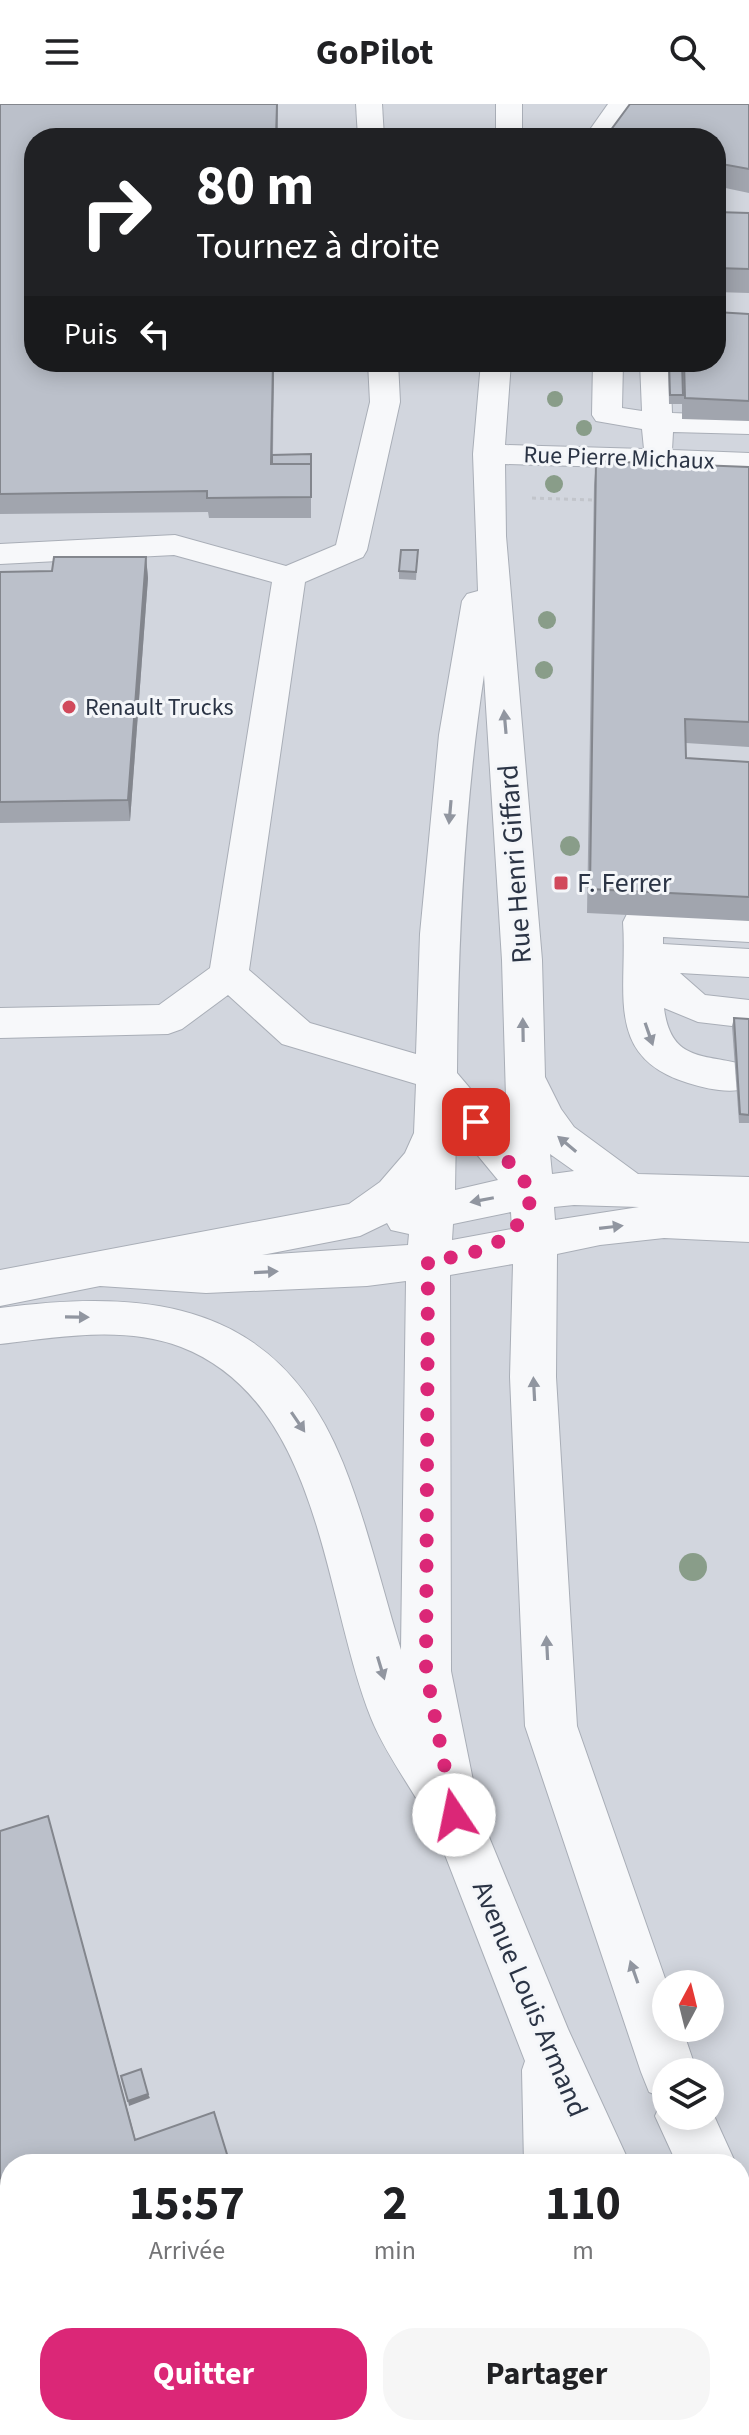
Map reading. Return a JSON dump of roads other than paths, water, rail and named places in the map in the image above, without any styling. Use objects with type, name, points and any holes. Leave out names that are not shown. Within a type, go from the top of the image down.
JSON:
[{"type":"street","points":[[369,104],[370,128]]},
{"type":"street","points":[[484,104],[485,111],[512,117]]},
{"type":"street","points":[[604,128],[621,104]]},
{"type":"street","points":[[0,554],[175,545],[289,577],[351,550],[385,402],[384,372]]},
{"type":"street","name":"Rue Henri Giffard","points":[[495,372],[489,454],[490,536],[514,828],[535,1243]]},
{"type":"street","points":[[608,372],[607,415],[658,422],[749,425]]},
{"type":"street","points":[[656,372],[659,459]]},
{"type":"street","name":"Rue Pierre Michaux","points":[[489,454],[749,462]]},
{"type":"street","name":"Rue Henri Giffard","points":[[450,1258],[431,1210],[439,934],[457,735],[490,536]]},
{"type":"street","points":[[0,1023],[168,1019],[229,974],[289,577]]},
{"type":"street","points":[[735,1077],[707,1074],[676,1064],[655,1050],[646,1031],[643,1004],[647,957],[642,922],[749,928]]},
{"type":"street","points":[[647,957],[749,963]]},
{"type":"street","points":[[647,957],[686,1005],[700,1010],[749,1014]]},
{"type":"street","points":[[229,974],[296,1034],[434,1074],[533,1192]]},
{"type":"street","points":[[524,1071],[543,1116],[559,1138],[629,1190]]},
{"type":"street","points":[[0,1288],[360,1219],[395,1196],[421,1166],[435,1131]]},
{"type":"street","points":[[320,1228],[399,1220],[431,1210],[574,1188],[749,1194]]},
{"type":"street","points":[[450,1258],[494,1245],[511,1232],[527,1213],[533,1192]]},
{"type":"street","points":[[104,1270],[206,1275],[367,1268],[450,1258],[600,1228],[664,1221],[749,1225]]},
{"type":"street","points":[[535,1243],[533,1377],[551,1726],[664,2058]]},
{"type":"street","name":"Avenue Louis Armand","points":[[450,1258],[426,1671],[454,1815],[548,2048],[596,2154]]},
{"type":"street","points":[[0,1326],[62,1316],[134,1318],[171,1323],[193,1329],[233,1350],[277,1391],[309,1439],[320,1464],[396,1716],[454,1815]]},
{"type":"street","points":[[548,2048],[553,2154]]},
{"type":"street","points":[[691,2130],[702,2154]]},
{"type":"place","name":"Renault Trucks","points":[[69,707]]},
{"type":"place","name":"F. Ferrer","points":[[561,883]]}]
